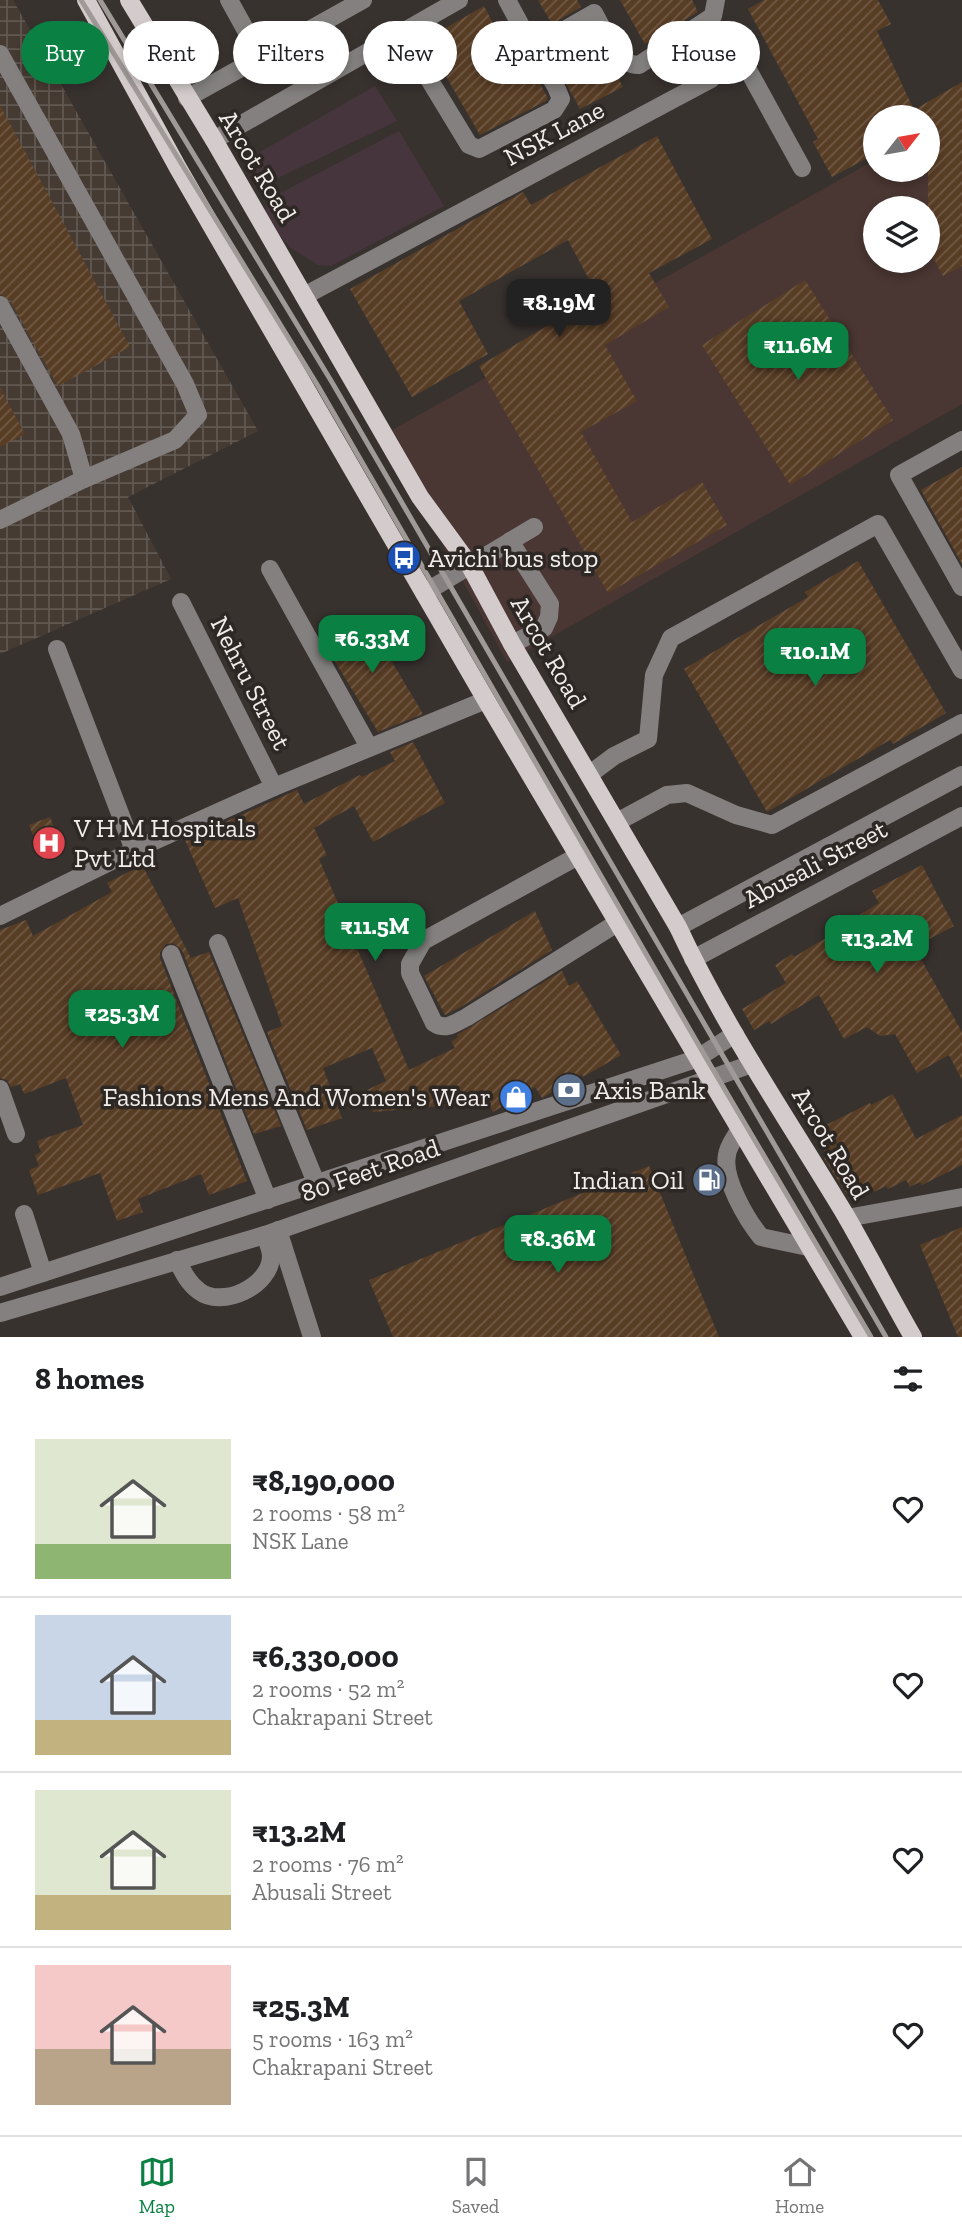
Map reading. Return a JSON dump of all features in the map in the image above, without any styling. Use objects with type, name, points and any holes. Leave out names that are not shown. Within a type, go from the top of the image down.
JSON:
[{"type":"main road","points":[[86,0],[183,177],[486,700],[696,1059],[863,1337]]},
{"type":"main road","name":"Arcot Road","points":[[129,0],[214,140],[420,497],[469,565],[512,644],[678,927],[752,1064],[847,1218],[913,1337]]},
{"type":"street","points":[[229,0],[241,21]]},
{"type":"street","points":[[324,21],[363,0]]},
{"type":"street","points":[[422,21],[459,0]]},
{"type":"street","points":[[507,0],[519,21]]},
{"type":"street","points":[[633,65],[639,65],[713,16],[716,0]]},
{"type":"street","points":[[580,21],[594,13],[599,21]]},
{"type":"street","name":"NSK Lane","points":[[304,296],[711,79],[736,48],[802,168]]},
{"type":"street","points":[[0,54],[186,384],[198,415],[174,440],[84,479],[0,520]]},
{"type":"street","points":[[214,140],[363,55]]},
{"type":"street","points":[[187,98],[233,72]]},
{"type":"street","points":[[432,84],[469,145],[479,149],[554,110],[561,99],[554,84]]},
{"type":"street","points":[[0,305],[71,434],[84,479]]},
{"type":"street","points":[[962,440],[899,475],[962,587]]},
{"type":"street","points":[[590,774],[614,756],[648,739],[654,675],[671,638],[878,524],[962,670]]},
{"type":"street","points":[[424,593],[534,527]]},
{"type":"street","points":[[510,541],[550,604],[549,617],[544,628],[512,644]]},
{"type":"street","points":[[270,569],[369,747]]},
{"type":"street","name":"Nehru Street","points":[[181,602],[274,788]]},
{"type":"street","points":[[57,649],[134,850]]},
{"type":"street","points":[[0,916],[134,850],[369,747],[486,700]]},
{"type":"street","points":[[617,822],[667,795],[687,793],[736,816],[772,825],[962,723]]},
{"type":"street","points":[[678,927],[962,775]]},
{"type":"street","name":"Abusali Street","points":[[693,959],[962,816]]},
{"type":"street","points":[[578,856],[423,942],[410,964],[411,973],[434,1023],[441,1027],[448,1026],[467,1017],[617,923]]},
{"type":"street","points":[[218,943],[317,1185]]},
{"type":"street","points":[[171,954],[268,1200]]},
{"type":"street","name":"80 Feet Road","points":[[0,1287],[696,1059],[735,1034]]},
{"type":"street","name":"80 Feet Road","points":[[0,1313],[272,1233],[752,1064]]},
{"type":"street","points":[[0,1089],[16,1134]]},
{"type":"street","points":[[739,1130],[726,1154],[727,1168],[749,1223],[761,1237],[808,1247]]},
{"type":"street","points":[[847,1218],[962,1197]]},
{"type":"street","points":[[24,1214],[43,1273]]},
{"type":"street","points":[[177,1260],[186,1278],[201,1293],[218,1299],[236,1296],[253,1286],[268,1269],[272,1233]]},
{"type":"street","points":[[272,1233],[312,1337]]},
{"type":"shaded area","points":[[0,0],[13,0],[25,21],[21,21],[21,84],[61,84],[258,431],[128,497],[171,579],[0,654]]},
{"type":"shaded area","points":[[375,86],[397,121],[263,185],[246,160]]},
{"type":"shaded area","points":[[962,111],[962,404],[507,662],[383,435],[863,167],[863,182],[940,182],[940,123]]},
{"type":"shaded area","points":[[399,131],[444,206],[331,266],[318,265],[291,248],[265,220],[267,200]]},
{"type":"building","points":[[538,0],[577,0],[581,7],[557,21],[550,21]]},
{"type":"building","points":[[620,0],[692,0],[698,12],[683,21],[647,21],[645,44]]},
{"type":"building","points":[[764,0],[878,0],[891,24],[877,31],[912,105],[863,105],[863,160],[832,177],[813,142],[818,139],[760,31],[760,21],[754,21],[748,9]]},
{"type":"building","points":[[484,6],[492,21],[471,21],[471,84],[540,84],[548,98],[546,101],[480,135],[450,84],[457,84],[457,22]]},
{"type":"building","points":[[962,82],[962,266],[943,276],[940,270],[940,196],[928,196],[928,182],[940,182],[940,105],[923,105]]},
{"type":"building","points":[[566,84],[621,84],[623,87],[580,109]]},
{"type":"building","points":[[0,105],[130,347],[58,386],[10,300],[0,294]]},
{"type":"building","points":[[657,136],[712,239],[649,273],[669,307],[605,345],[637,401],[581,432],[632,522],[702,482],[727,525],[608,593],[479,366],[598,296],[568,240],[459,301],[488,354],[412,397],[350,289],[523,192],[531,205]]},
{"type":"building","points":[[805,280],[893,420],[790,485],[702,345]]},
{"type":"building","points":[[0,388],[25,434],[0,447]]},
{"type":"building","points":[[962,467],[962,564],[921,490]]},
{"type":"building","points":[[858,561],[946,713],[893,744],[890,740],[767,812],[684,669],[808,597],[805,592]]},
{"type":"building","points":[[364,615],[423,714],[378,732],[322,640]]},
{"type":"building","points":[[413,742],[445,803],[373,842],[354,806],[314,828],[327,855],[319,859],[409,1070],[455,1048],[451,1042],[457,1035],[562,971],[569,986],[577,981],[621,1055],[542,1098],[535,1087],[493,1112],[487,1102],[373,1112],[367,1090],[386,1081],[372,1048],[323,1068],[342,1118],[307,1130],[267,1032],[282,1026],[238,898],[215,908],[185,840],[297,790],[304,804],[360,775],[362,777],[395,761],[390,752]]},
{"type":"building","points":[[50,817],[64,852],[43,860],[29,825]]},
{"type":"building","points":[[142,865],[191,958],[209,952],[281,1126],[254,1134],[182,950],[173,943],[166,944],[160,952],[160,958],[247,1181],[209,1195],[201,1174],[138,1199],[143,1212],[117,1221],[100,1173],[38,1195],[29,1170],[39,1166],[35,1155],[41,1152],[37,1141],[83,1125],[66,1078],[24,1094],[20,1084],[11,1087],[7,1080],[0,1078],[0,930],[26,920],[33,936],[112,892],[107,883]]},
{"type":"building","points":[[922,865],[954,926],[914,947],[962,1032],[962,1080],[949,1055],[917,1073],[895,1034],[880,1036],[867,1027],[844,1039],[819,995],[771,1024],[769,1021],[754,1030],[742,1009],[786,983],[775,965],[831,935],[830,933],[879,903],[872,891]]},
{"type":"building","points":[[535,911],[552,950],[445,1015],[424,976]]},
{"type":"building","points":[[893,1094],[916,1139],[962,1115],[962,1165],[922,1185],[920,1182],[910,1187],[906,1180],[888,1189],[886,1186],[874,1192],[872,1188],[850,1199],[824,1158],[827,1156],[814,1131]]},
{"type":"building","points":[[649,1166],[719,1337],[393,1337],[369,1280]]},
{"type":"building","points":[[962,1227],[962,1337],[958,1337],[920,1245]]},
{"type":"railway","points":[[81,0],[318,386],[705,1056],[871,1337]]},
{"type":"railway","points":[[100,0],[333,384],[886,1337]]},
{"type":"place","name":"Avichi bus stop","points":[[404,558]]},
{"type":"place","name":"V H M Hospitals Pvt Ltd","points":[[49,843]]},
{"type":"place","name":"Axis Bank","points":[[569,1090]]},
{"type":"place","name":"Fashions Mens And Women's Wear","points":[[516,1097]]},
{"type":"place","name":"Indian Oil","points":[[709,1180]]}]
